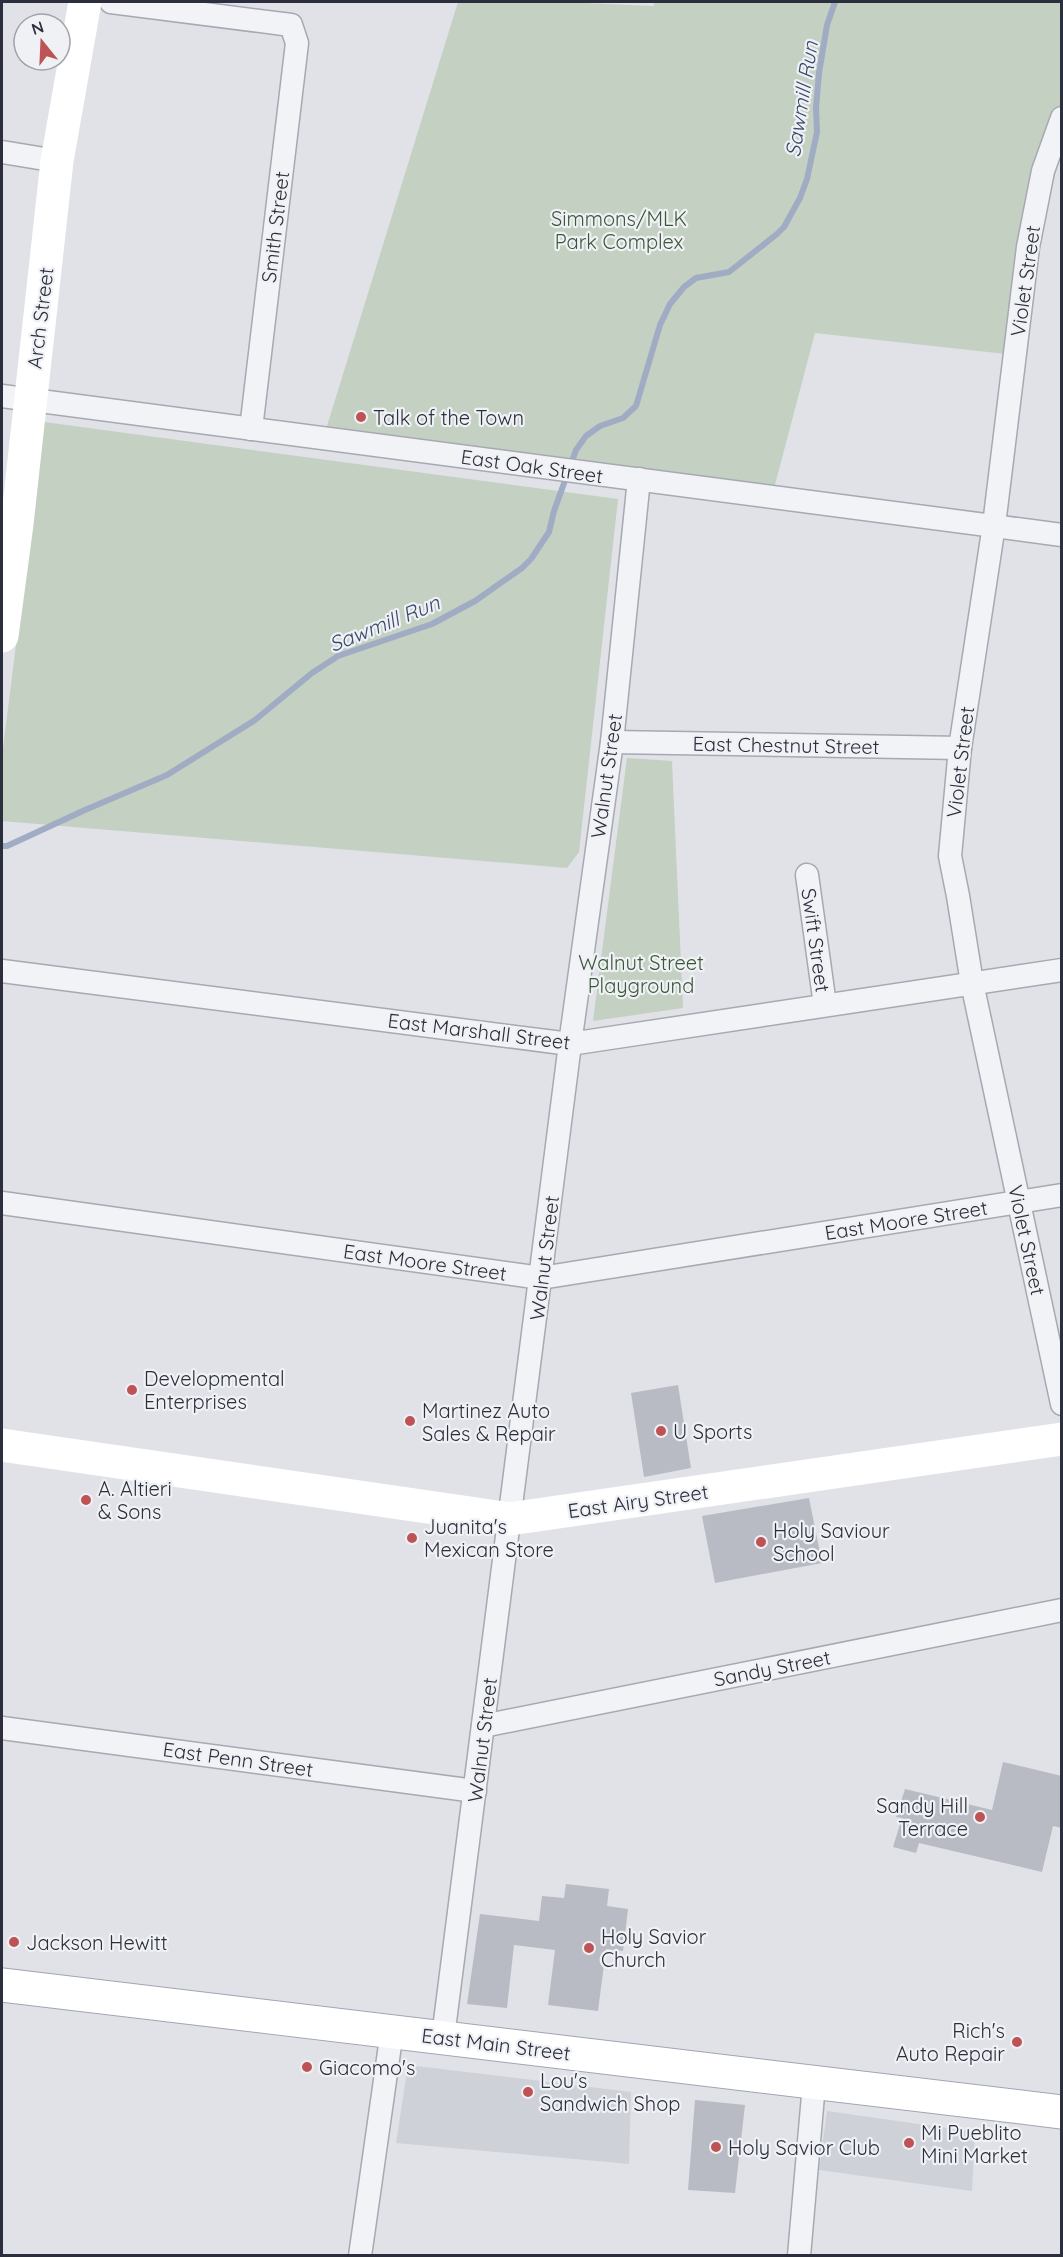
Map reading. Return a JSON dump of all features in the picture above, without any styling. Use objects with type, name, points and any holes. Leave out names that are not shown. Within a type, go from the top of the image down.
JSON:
[{"type":"main road","name":"Arch Street","points":[[2,636],[17,524],[16,398],[85,2]]},
{"type":"main road","name":"East Airy Street","points":[[2,1445],[510,1519],[640,1502],[1062,1439]]},
{"type":"main road","name":"East Main Street","points":[[2,1985],[1062,2112]]},
{"type":"street","name":"Smith Street","points":[[111,2],[291,25],[297,43],[251,429]]},
{"type":"street","name":"Violet Street","points":[[1062,118],[1043,171],[1028,247],[994,525],[960,748],[950,856],[972,983],[1062,1404]]},
{"type":"street","points":[[2,152],[57,161]]},
{"type":"street","name":"East Oak Street","points":[[16,398],[1062,535]]},
{"type":"street","name":"Walnut Street","points":[[443,2037],[570,1044],[612,742],[639,479]]},
{"type":"street","name":"East Chestnut Street","points":[[612,742],[960,748]]},
{"type":"street","name":"Swift Street","points":[[807,875],[825,1005]]},
{"type":"street","name":"East Marshall Street","points":[[2,971],[570,1044],[1062,970]]},
{"type":"street","name":"East Moore Street","points":[[2,1203],[541,1278],[1062,1195]]},
{"type":"street","name":"Sandy Street","points":[[483,1726],[1062,1610]]},
{"type":"street","name":"East Penn Street","points":[[2,1728],[475,1791]]},
{"type":"street","points":[[360,2256],[392,2031]]},
{"type":"street","points":[[799,2256],[814,2084]]},
{"type":"shaded area","points":[[408,2065],[631,2092],[629,2164],[396,2143]]},
{"type":"shaded area","points":[[827,2111],[975,2132],[972,2191],[819,2170]]},
{"type":"green space","name":"Simmons/MLK Park Complex","points":[[458,2],[559,2],[653,6],[655,2],[1061,2],[1061,134],[1006,354],[815,333],[772,496],[323,439]]},
{"type":"green space","points":[[44,422],[618,499],[579,852],[567,868],[2,821],[2,756]]},
{"type":"green space","name":"Walnut Street Playground","points":[[627,758],[672,761],[683,1008],[593,1021]]},
{"type":"building","name":"U Sports","points":[[678,1385],[691,1468],[644,1477],[631,1393]]},
{"type":"building","points":[[809,1498],[822,1563],[715,1583],[702,1516]]},
{"type":"building","name":"Sandy Hill Terrace","points":[[1003,1762],[1062,1776],[1062,1828],[1053,1826],[1042,1872],[919,1843],[916,1853],[893,1847],[902,1818],[896,1817],[905,1789],[992,1810]]},
{"type":"building","name":"Holy Savior Church","points":[[566,1884],[609,1889],[607,1906],[628,1909],[623,1951],[606,1949],[598,2011],[548,2005],[555,1950],[514,1945],[507,2008],[467,2004],[480,1914],[539,1921],[542,1896],[564,1898]]},
{"type":"building","name":"Holy Savior Club","points":[[695,2100],[745,2105],[735,2193],[688,2190]]},
{"type":"waterway","name":"Sawmill Run","points":[[2,846],[7,846],[167,775],[255,720],[312,673],[338,656],[432,624],[475,601],[522,568],[531,559],[549,532],[554,511],[576,450],[586,436],[600,426],[623,418],[636,406],[660,325],[670,304],[684,287],[696,278],[729,272],[777,234],[784,227],[800,198],[807,179],[817,132],[816,108],[819,73],[827,25],[835,2]]},
{"type":"place","name":"Talk of the Town","points":[[361,417]]},
{"type":"place","name":"Developmental Enterprises","points":[[132,1390]]},
{"type":"place","name":"Martinez Auto Sales & Repair","points":[[410,1421]]},
{"type":"place","name":"U Sports","points":[[661,1431]]},
{"type":"place","name":"A. Altieri & Sons","points":[[86,1500]]},
{"type":"place","name":"Juanita's Mexican Store","points":[[412,1538]]},
{"type":"place","name":"Holy Saviour School","points":[[761,1542]]},
{"type":"place","name":"Sandy Hill Terrace","points":[[980,1817]]},
{"type":"place","name":"Jackson Hewitt","points":[[14,1942]]},
{"type":"place","name":"Holy Savior Church","points":[[589,1948]]},
{"type":"place","name":"Rich's Auto Repair","points":[[1017,2042]]},
{"type":"place","name":"Giacomo's","points":[[307,2067]]},
{"type":"place","name":"Lou's Sandwich Shop","points":[[528,2092]]},
{"type":"place","name":"Mi Pueblito Mini Market","points":[[909,2143]]},
{"type":"place","name":"Holy Savior Club","points":[[716,2147]]}]
